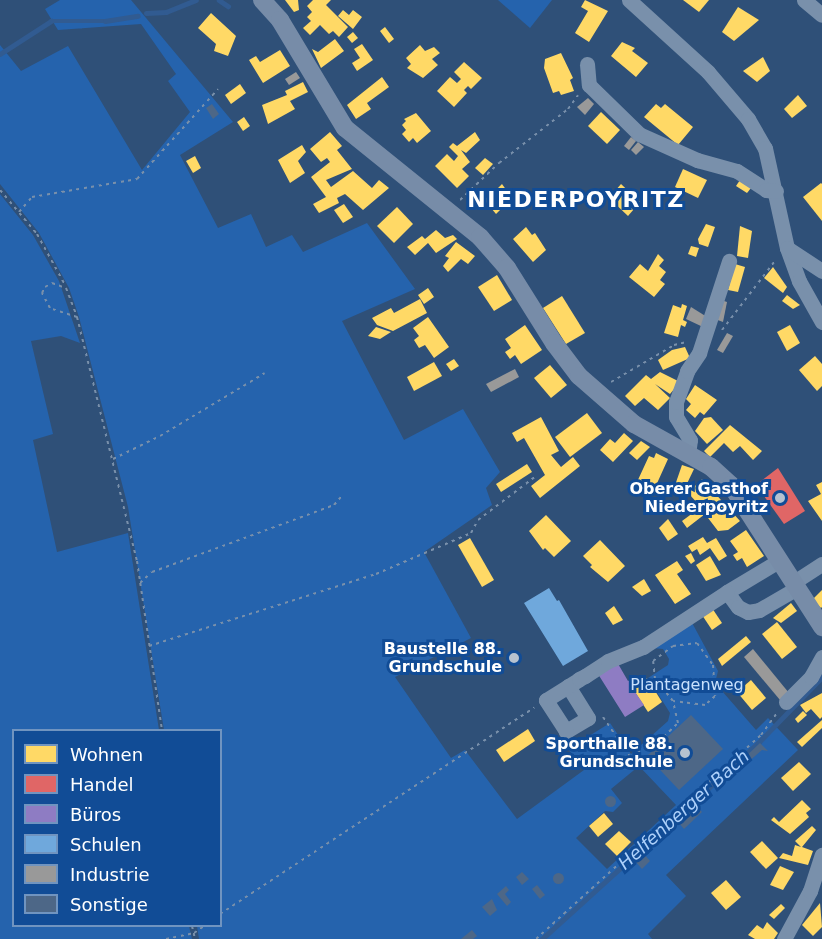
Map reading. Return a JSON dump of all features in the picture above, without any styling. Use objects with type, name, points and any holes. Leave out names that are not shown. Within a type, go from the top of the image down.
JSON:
[{"type":"main road","points":[[262,0],[280,20],[345,128],[480,237],[507,268],[567,361],[593,389],[634,424],[688,454],[731,485],[822,627]]},
{"type":"street","points":[[629,0],[701,64],[748,120],[765,148],[788,248],[799,281],[822,322]]},
{"type":"street","points":[[804,0],[822,15]]},
{"type":"street","points":[[587,64],[589,86],[639,134],[697,160],[737,171],[766,190],[776,190]]},
{"type":"street","points":[[788,248],[822,271]]},
{"type":"street","points":[[688,454],[690,440],[676,417],[676,402],[687,371],[701,347],[729,261]]},
{"type":"street","points":[[568,686],[588,718],[566,731],[546,700],[568,686],[585,676],[646,645],[780,560]]},
{"type":"street","points":[[727,592],[738,607],[748,612],[759,610],[822,564]]},
{"type":"street","points":[[786,702],[811,677],[822,657]]},
{"type":"street","points":[[784,939],[810,891],[822,855]]},
{"type":"path","points":[[19,212],[32,197],[137,179],[218,89]]},
{"type":"path","points":[[457,203],[499,163],[568,109],[581,89]]},
{"type":"path","points":[[0,190],[37,234],[66,288],[77,317],[140,583],[162,729]]},
{"type":"path","points":[[593,389],[644,366],[674,345],[701,347],[728,323],[765,270],[788,248]]},
{"type":"path","points":[[66,288],[52,283],[42,293],[43,301],[50,308],[77,317]]},
{"type":"path","points":[[112,459],[160,436],[265,373]]},
{"type":"path","points":[[149,646],[376,574],[471,533],[478,520],[536,476]]},
{"type":"path","points":[[140,583],[152,572],[334,505],[341,496]]},
{"type":"path","points":[[621,768],[650,743],[654,748],[678,723],[673,700],[655,679],[653,661],[673,646],[697,643],[714,665],[715,696],[705,705],[673,700]]},
{"type":"path","points":[[222,913],[546,700]]},
{"type":"path","points":[[536,939],[761,735],[786,702]]},
{"type":"path","points":[[602,714],[637,767]]},
{"type":"path","points":[[192,927],[195,939]]},
{"type":"path","points":[[166,939],[194,933],[203,927]]},
{"type":"green space","name":"Plantagenweg","points":[[60,0],[131,0],[233,122],[180,155],[218,228],[251,214],[266,247],[292,235],[303,252],[367,223],[415,289],[342,321],[404,440],[463,409],[500,472],[486,488],[492,505],[424,552],[471,638],[395,677],[451,758],[465,750],[517,819],[584,770],[568,749],[610,723],[631,754],[668,721],[670,713],[648,678],[668,665],[669,659],[663,649],[653,648],[690,619],[718,671],[715,683],[756,730],[768,718],[798,750],[666,875],[686,896],[648,934],[652,939],[199,939],[197,927],[222,927],[222,729],[164,729],[128,507],[79,317],[69,288],[39,233],[0,184],[0,45],[21,71],[68,46],[142,170],[190,112],[168,81],[176,74],[141,24],[58,30],[45,9]],"holes":[[[639,766],[676,805],[607,869],[576,838],[605,811],[613,812],[622,803],[611,789]]]},
{"type":"green space","points":[[498,0],[552,0],[530,28]]},
{"type":"green space","points":[[0,194],[33,235],[59,281],[80,343],[61,336],[31,341],[53,434],[33,440],[57,552],[128,533],[159,729],[12,729],[12,927],[189,927],[192,939],[0,939]]},
{"type":"building: Wohnen","points":[[285,0],[298,0],[299,10],[294,12]]},
{"type":"building: Wohnen","points":[[313,0],[331,0],[326,5],[348,27],[339,37],[333,31],[329,34],[320,25],[310,35],[303,28],[311,21],[307,17],[312,12],[307,6]]},
{"type":"building: Wohnen","points":[[585,0],[608,11],[589,42],[575,33],[588,11],[581,7]]},
{"type":"building: Wohnen","points":[[683,0],[709,0],[699,12]]},
{"type":"building: Wohnen","points":[[738,7],[759,20],[734,41],[722,32]]},
{"type":"building: Wohnen","points":[[343,10],[349,15],[353,10],[362,17],[353,29],[338,16]]},
{"type":"building: Wohnen","points":[[211,13],[236,36],[228,56],[214,51],[216,44],[198,28]]},
{"type":"building: Wohnen","points":[[385,27],[394,39],[389,43],[380,31]]},
{"type":"building: Wohnen","points":[[353,32],[358,38],[352,43],[347,37]]},
{"type":"building: Wohnen","points":[[335,39],[344,51],[321,68],[312,49],[318,52]]},
{"type":"building: Wohnen","points":[[622,42],[635,48],[632,51],[648,63],[636,77],[611,56]]},
{"type":"building: Wohnen","points":[[362,44],[373,60],[357,71],[352,63],[360,58],[354,49]]},
{"type":"building: Wohnen","points":[[420,45],[425,51],[434,47],[440,53],[432,59],[438,65],[423,78],[407,68],[411,64],[406,58]]},
{"type":"building: Wohnen","points":[[280,50],[290,66],[263,83],[249,60],[256,56],[260,62]]},
{"type":"building: Wohnen","points":[[561,53],[573,78],[570,80],[574,91],[561,95],[559,91],[553,93],[544,68],[545,59]]},
{"type":"building: Wohnen","points":[[763,57],[770,71],[757,82],[743,71]]},
{"type":"building: Wohnen","points":[[464,62],[482,78],[471,89],[468,86],[464,90],[467,93],[454,107],[437,91],[450,77],[457,83],[461,79],[454,72]]},
{"type":"building: Wohnen","points":[[382,77],[389,87],[367,103],[371,109],[356,119],[347,105]]},
{"type":"building: Wohnen","points":[[303,82],[308,92],[290,101],[295,109],[268,124],[262,105],[287,95],[285,91]]},
{"type":"building: Wohnen","points":[[240,84],[246,93],[231,104],[225,95]]},
{"type":"building: Wohnen","points":[[798,95],[807,106],[792,118],[784,109]]},
{"type":"building: Wohnen","points":[[656,104],[661,108],[665,104],[693,127],[678,145],[644,117]]},
{"type":"building: Wohnen","points":[[601,112],[620,130],[607,144],[588,126]]},
{"type":"building: Wohnen","points":[[416,113],[431,131],[417,143],[413,138],[409,142],[402,134],[406,130],[402,125],[406,121],[404,119]]},
{"type":"building: Wohnen","points":[[244,117],[250,126],[243,131],[237,122]]},
{"type":"building: Wohnen","points":[[330,132],[342,146],[337,150],[352,169],[326,180],[331,187],[353,171],[372,188],[379,180],[389,188],[363,210],[345,194],[337,198],[339,203],[319,213],[313,204],[326,197],[311,177],[330,162],[327,158],[321,162],[310,149]]},
{"type":"building: Wohnen","points":[[475,132],[480,140],[466,153],[461,150],[470,162],[462,169],[469,176],[457,188],[435,166],[447,154],[454,161],[458,156],[449,147],[453,143],[457,146]]},
{"type":"building: Wohnen","points":[[302,145],[306,152],[298,161],[305,173],[290,183],[278,160]]},
{"type":"building: Wohnen","points":[[195,156],[201,168],[193,173],[186,161]]},
{"type":"building: Wohnen","points":[[485,158],[493,164],[483,175],[475,168]]},
{"type":"building: Wohnen","points":[[683,169],[707,180],[698,198],[675,187]]},
{"type":"building: Wohnen","points":[[740,180],[751,188],[747,193],[736,186]]},
{"type":"building: Wohnen","points":[[502,184],[512,198],[496,214],[482,197],[488,198]]},
{"type":"building: Wohnen","points":[[621,184],[640,202],[628,216],[609,198]]},
{"type":"building: Wohnen","points":[[822,184],[822,221],[803,197]]},
{"type":"building: Wohnen","points":[[344,204],[353,217],[343,223],[334,210]]},
{"type":"building: Wohnen","points":[[397,207],[413,224],[394,243],[377,226]]},
{"type":"building: Wohnen","points":[[706,224],[715,227],[708,247],[699,244],[698,239]]},
{"type":"building: Wohnen","points":[[740,226],[752,231],[748,258],[737,256]]},
{"type":"building: Wohnen","points":[[526,227],[532,235],[535,233],[546,250],[533,262],[513,239]]},
{"type":"building: Wohnen","points":[[436,230],[445,238],[453,235],[457,239],[436,253],[428,243],[415,255],[407,247],[422,236],[425,239]]},
{"type":"building: Wohnen","points":[[456,242],[475,256],[468,264],[461,259],[448,272],[443,266],[449,258],[445,256]]},
{"type":"building: Wohnen","points":[[691,246],[699,248],[696,257],[688,254]]},
{"type":"building: Wohnen","points":[[658,254],[664,260],[659,266],[666,272],[660,280],[665,284],[654,297],[629,277],[640,264],[648,271]]},
{"type":"building: Wohnen","points":[[735,264],[745,267],[738,292],[728,290]]},
{"type":"building: Wohnen","points":[[773,267],[787,287],[783,293],[764,278]]},
{"type":"building: Wohnen","points":[[497,275],[512,300],[494,311],[478,287]]},
{"type":"building: Wohnen","points":[[428,288],[434,297],[424,304],[418,295]]},
{"type":"building: Wohnen","points":[[787,295],[800,305],[793,309],[782,301]]},
{"type":"building: Wohnen","points":[[562,296],[585,333],[566,344],[543,308]]},
{"type":"building: Wohnen","points":[[420,299],[427,313],[393,331],[377,325],[372,318],[391,308],[394,313]]},
{"type":"building: Wohnen","points":[[682,304],[687,306],[683,320],[687,322],[685,327],[681,325],[678,337],[664,333],[673,305],[681,308]]},
{"type":"building: Wohnen","points":[[428,317],[449,347],[434,358],[425,345],[419,348],[414,340],[419,336],[413,328]]},
{"type":"building: Wohnen","points":[[525,325],[542,350],[521,364],[515,355],[510,359],[505,352],[511,348],[505,339]]},
{"type":"building: Wohnen","points":[[790,325],[800,343],[787,351],[777,332]]},
{"type":"building: Wohnen","points":[[376,327],[391,332],[380,339],[368,336]]},
{"type":"building: Wohnen","points":[[685,347],[690,358],[663,370],[658,360],[672,350]]},
{"type":"building: Wohnen","points":[[815,356],[822,364],[822,386],[817,391],[799,370]]},
{"type":"building: Wohnen","points":[[454,359],[459,366],[451,371],[446,364]]},
{"type":"building: Wohnen","points":[[434,362],[442,376],[414,391],[407,377]]},
{"type":"building: Wohnen","points":[[550,365],[567,385],[551,398],[534,378]]},
{"type":"building: Wohnen","points":[[660,372],[680,382],[670,394],[655,384],[670,398],[658,410],[644,398],[635,406],[625,396],[646,375],[651,379]]},
{"type":"building: Wohnen","points":[[695,385],[717,400],[704,415],[700,412],[695,418],[686,410],[691,404],[686,399]]},
{"type":"building: Wohnen","points":[[587,413],[602,433],[570,457],[555,437]]},
{"type":"building: Wohnen","points":[[541,417],[559,451],[551,455],[561,467],[573,457],[580,466],[540,498],[531,486],[545,475],[524,438],[517,442],[512,433]]},
{"type":"building: Wohnen","points":[[711,417],[723,430],[707,444],[695,431],[704,418]]},
{"type":"building: Wohnen","points":[[730,425],[762,451],[753,460],[740,446],[733,452],[724,443],[710,457],[704,451]]},
{"type":"building: Wohnen","points":[[624,433],[633,441],[613,462],[600,450],[610,439],[615,443]]},
{"type":"building: Wohnen","points":[[641,441],[650,447],[637,460],[629,453]]},
{"type":"building: Wohnen","points":[[656,453],[668,459],[654,490],[637,482],[649,456],[654,458]]},
{"type":"building: Wohnen","points":[[527,464],[532,472],[501,492],[496,484]]},
{"type":"building: Wohnen","points":[[682,465],[694,469],[682,494],[673,491]]},
{"type":"building: Wohnen","points":[[702,479],[740,521],[728,530],[718,531],[705,514],[687,528],[682,521],[701,507],[688,493]]},
{"type":"building: Wohnen","points":[[822,482],[822,521],[808,501],[821,494],[816,485]]},
{"type":"building: Wohnen","points":[[546,515],[571,541],[554,557],[545,548],[543,550],[529,531]]},
{"type":"building: Wohnen","points":[[668,519],[678,534],[668,541],[659,528]]},
{"type":"building: Wohnen","points":[[746,530],[764,556],[747,567],[742,558],[737,561],[733,555],[738,552],[730,541]]},
{"type":"building: Wohnen","points":[[703,537],[707,543],[716,538],[727,556],[719,561],[710,548],[700,555],[697,549],[692,552],[688,546]]},
{"type":"building: Wohnen","points":[[470,538],[494,580],[482,587],[458,545]]},
{"type":"building: Wohnen","points":[[600,540],[625,566],[608,582],[590,567],[592,565],[583,556]]},
{"type":"building: Wohnen","points":[[691,553],[695,561],[691,564],[685,556]]},
{"type":"building: Wohnen","points":[[710,556],[721,575],[706,581],[696,565]]},
{"type":"building: Wohnen","points":[[677,561],[683,570],[677,574],[691,594],[675,604],[655,575]]},
{"type":"building: Wohnen","points":[[644,579],[651,591],[642,596],[632,587]]},
{"type":"building: Wohnen","points":[[822,590],[822,607],[821,608],[812,600]]},
{"type":"building: Wohnen","points":[[791,603],[797,611],[781,623],[773,618]]},
{"type":"building: Wohnen","points":[[710,605],[722,623],[712,630],[700,612]]},
{"type":"building: Wohnen","points":[[614,606],[623,620],[613,625],[605,613]]},
{"type":"building: Wohnen","points":[[777,622],[797,647],[782,659],[762,634]]},
{"type":"building: Wohnen","points":[[746,636],[751,642],[722,666],[718,659]]},
{"type":"building: Wohnen","points":[[647,678],[662,702],[648,712],[633,689]]},
{"type":"building: Wohnen","points":[[751,680],[766,698],[752,710],[737,692]]},
{"type":"building: Wohnen","points":[[822,693],[822,717],[820,719],[811,709],[806,713],[800,705]]},
{"type":"building: Wohnen","points":[[803,711],[807,715],[798,723],[795,719]]},
{"type":"building: Wohnen","points":[[822,720],[822,728],[802,747],[797,742]]},
{"type":"building: Wohnen","points":[[528,729],[535,741],[504,762],[496,750]]},
{"type":"building: Wohnen","points":[[799,762],[811,774],[793,791],[781,778]]},
{"type":"building: Wohnen","points":[[802,800],[811,809],[806,813],[809,817],[790,834],[771,820],[774,817],[779,822]]},
{"type":"building: Wohnen","points":[[604,813],[613,824],[598,837],[589,826]]},
{"type":"building: Wohnen","points":[[812,826],[816,830],[802,847],[813,851],[808,865],[779,858],[783,853],[792,856],[795,845],[801,847],[795,841]]},
{"type":"building: Wohnen","points":[[619,831],[631,842],[617,856],[605,844]]},
{"type":"building: Wohnen","points":[[762,841],[778,858],[766,869],[750,852]]},
{"type":"building: Wohnen","points":[[780,866],[794,872],[783,890],[770,885]]},
{"type":"building: Wohnen","points":[[726,880],[741,897],[726,910],[711,893]]},
{"type":"building: Wohnen","points":[[820,903],[822,927],[813,936],[802,925]]},
{"type":"building: Wohnen","points":[[781,904],[785,908],[774,919],[769,915]]},
{"type":"building: Wohnen","points":[[767,922],[778,933],[774,939],[755,939],[748,935],[757,925],[763,929]]},
{"type":"building: Handel","name":"Oberer Gasthof Niederpoyritz","points":[[778,468],[805,511],[784,524],[756,485]]},
{"type":"building: Büros","points":[[617,662],[628,681],[634,678],[638,685],[633,689],[644,705],[625,717],[598,674]]},
{"type":"building: Schulen","points":[[549,588],[557,601],[559,600],[588,651],[563,666],[524,603]]},
{"type":"building: Industrie","points":[[296,72],[300,78],[289,85],[285,79]]},
{"type":"building: Industrie","points":[[588,98],[594,104],[585,115],[577,107]]},
{"type":"building: Industrie","points":[[631,137],[636,141],[629,150],[624,146]]},
{"type":"building: Industrie","points":[[638,142],[644,147],[636,155],[631,150]]},
{"type":"building: Industrie","points":[[721,300],[727,302],[723,322],[715,319]]},
{"type":"building: Industrie","points":[[691,307],[707,317],[703,327],[686,319]]},
{"type":"building: Industrie","points":[[727,333],[733,336],[723,353],[717,350]]},
{"type":"building: Industrie","points":[[515,369],[519,377],[491,392],[486,384]]},
{"type":"building: Industrie","points":[[753,649],[789,693],[780,700],[744,657]]},
{"type":"building: Sonstige","points":[[212,104],[219,114],[213,119],[206,108]]},
{"type":"building: Sonstige","name":"Sporthalle 88. Grundschule","points":[[691,715],[723,749],[679,790],[647,756]]},
{"type":"building: Sonstige","points":[[760,743],[768,751],[762,750],[747,763],[743,759]]},
{"type":"building: Sonstige","points":[[610,795],[616,801],[610,807],[604,801]]},
{"type":"building: Sonstige","points":[[694,804],[702,812],[684,829],[677,821]]},
{"type":"building: Sonstige","points":[[644,854],[650,861],[642,869],[635,861]]},
{"type":"building: Sonstige","points":[[522,872],[529,879],[522,885],[516,877]]},
{"type":"building: Sonstige","points":[[558,873],[562,874],[562,882],[558,883],[554,882],[553,878],[554,874]]},
{"type":"building: Sonstige","points":[[537,885],[545,895],[540,899],[532,889]]},
{"type":"building: Sonstige","points":[[506,886],[509,890],[505,894],[511,902],[507,906],[497,894]]},
{"type":"building: Sonstige","points":[[492,899],[497,910],[490,916],[482,907]]},
{"type":"building: Sonstige","points":[[472,930],[477,936],[473,939],[461,939]]},
{"type":"waterway","points":[[146,13],[166,12],[196,0]]},
{"type":"waterway","points":[[219,0],[228,6]]},
{"type":"waterway","points":[[0,54],[51,21],[105,21],[138,16]]},
{"type":"waterway","name":"Helfenberger Bach","points":[[542,939],[758,743],[822,677]]},
{"type":"place","name":"Oberer Gasthof Niederpoyritz","points":[[780,498]]},
{"type":"place","name":"Baustelle 88. Grundschule","points":[[514,658]]},
{"type":"place","name":"Sporthalle 88. Grundschule","points":[[685,753]]},
{"type":"district","name":"NIEDERPOYRITZ","points":[[576,200]]}]
